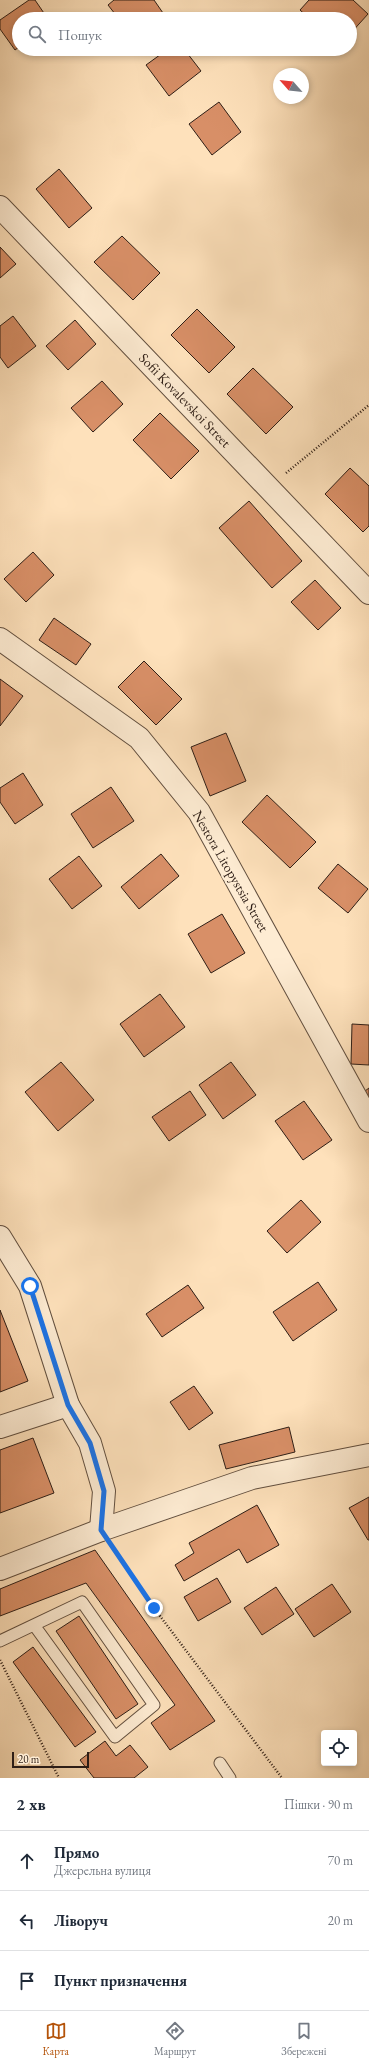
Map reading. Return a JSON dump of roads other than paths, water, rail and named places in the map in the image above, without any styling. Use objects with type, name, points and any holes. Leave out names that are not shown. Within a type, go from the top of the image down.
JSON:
[{"type":"street","name":"Sofii Kovalevskoi Street","points":[[0,207],[369,593]]},
{"type":"street","name":"Nestora Litopystsia Street","points":[[0,639],[139,738],[199,812],[369,1121]]},
{"type":"street","points":[[0,1237],[30,1286],[68,1405],[90,1443],[104,1491],[101,1530]]},
{"type":"street","points":[[0,1427],[68,1405]]},
{"type":"street","points":[[0,1570],[101,1530],[252,1478],[369,1455]]},
{"type":"lane","points":[[0,1641],[82,1602],[154,1705],[115,1737],[34,1625]]},
{"type":"lane","points":[[220,1763],[230,1778]]}]
